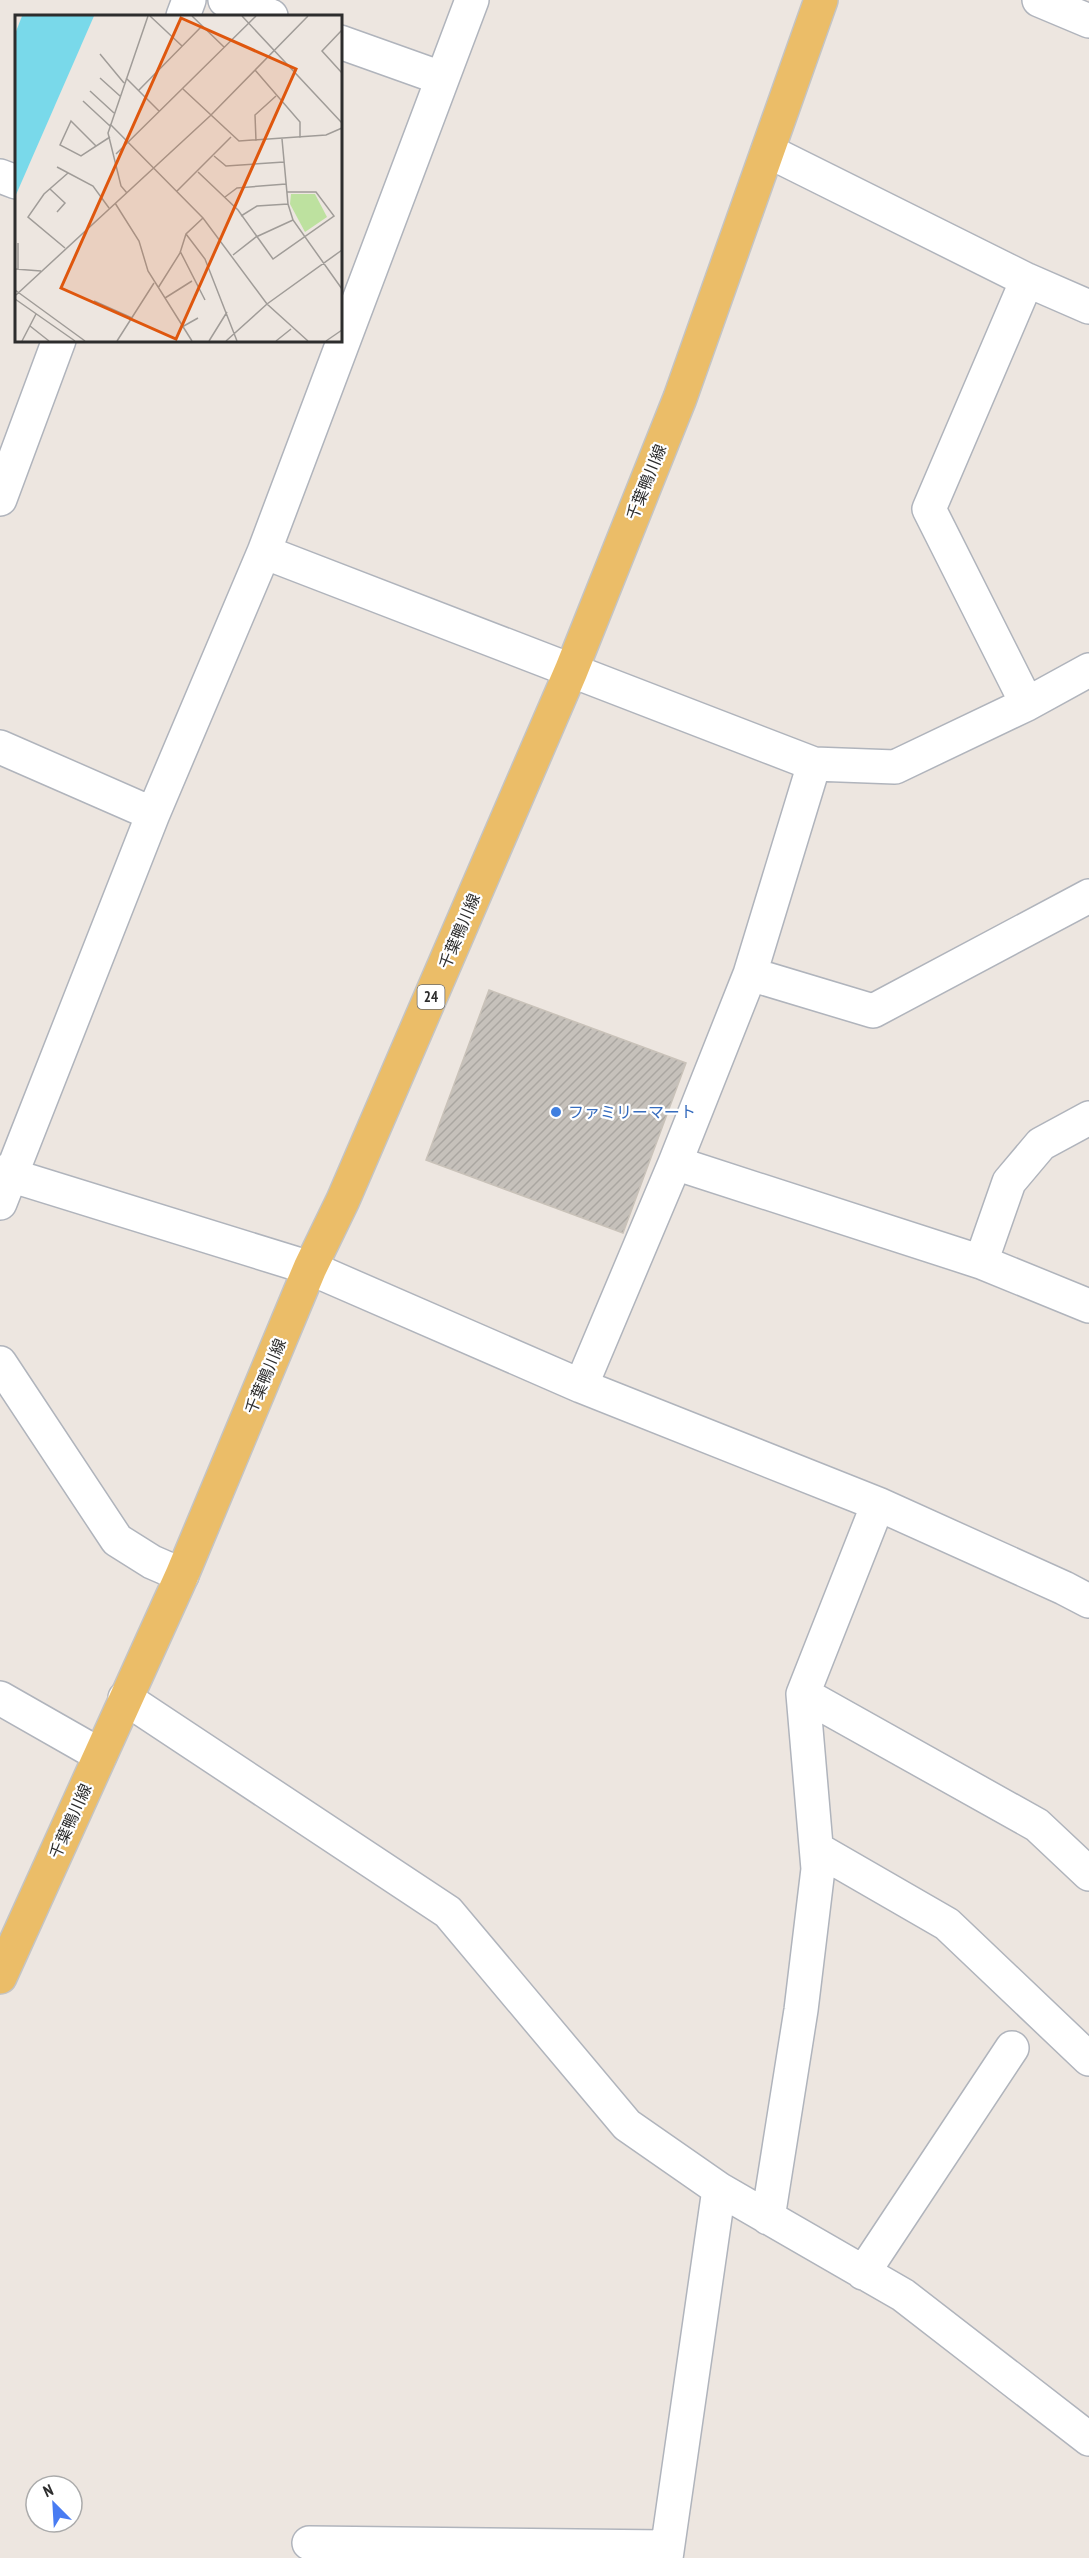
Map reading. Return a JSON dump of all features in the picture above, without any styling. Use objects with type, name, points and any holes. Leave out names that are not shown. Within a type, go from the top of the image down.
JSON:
[{"type":"main road","name":"千葉鴨川線","points":[[0,1977],[125,1698],[183,1575],[310,1268],[344,1200],[572,671],[680,398],[821,0]]},
{"type":"street","points":[[183,15],[189,0]]},
{"type":"street","points":[[225,0],[268,15]]},
{"type":"street","points":[[472,0],[264,552],[153,814],[3,1184],[310,1268],[581,1386],[878,1504],[1064,1587],[1089,1601]]},
{"type":"street","points":[[1039,0],[1089,21]]},
{"type":"street","points":[[342,43],[441,78]]},
{"type":"street","points":[[768,151],[1027,280],[1089,306]]},
{"type":"street","points":[[0,176],[15,182]]},
{"type":"street","points":[[1027,280],[929,509],[1027,704]]},
{"type":"street","points":[[0,499],[58,342]]},
{"type":"street","points":[[264,552],[814,764],[894,767],[1027,704],[1089,670]]},
{"type":"street","points":[[0,747],[153,814]]},
{"type":"street","points":[[581,1386],[675,1163],[750,974],[814,764]]},
{"type":"street","points":[[750,974],[873,1011],[1089,896]]},
{"type":"street","points":[[981,1262],[1009,1182],[1041,1144],[1089,1118]]},
{"type":"street","points":[[675,1163],[981,1262],[1089,1306]]},
{"type":"street","points":[[0,1363],[117,1540],[152,1562],[183,1575]]},
{"type":"street","points":[[768,2218],[801,2010],[818,1869],[803,1694],[878,1504]]},
{"type":"street","points":[[803,1694],[1037,1825],[1089,1874]]},
{"type":"street","points":[[0,1698],[100,1755]]},
{"type":"street","points":[[125,1698],[448,1912],[627,2125],[719,2189],[903,2295],[1089,2439]]},
{"type":"street","points":[[817,1849],[947,1924],[1089,2059]]},
{"type":"street","points":[[863,2273],[1012,2048]]},
{"type":"street","points":[[309,2543],[666,2553],[719,2189]]},
{"type":"building","name":"ファミリーマート","points":[[489,990],[686,1063],[623,1233],[426,1160]]},
{"type":"place","name":"ファミリーマート","points":[[556,1112]]}]
